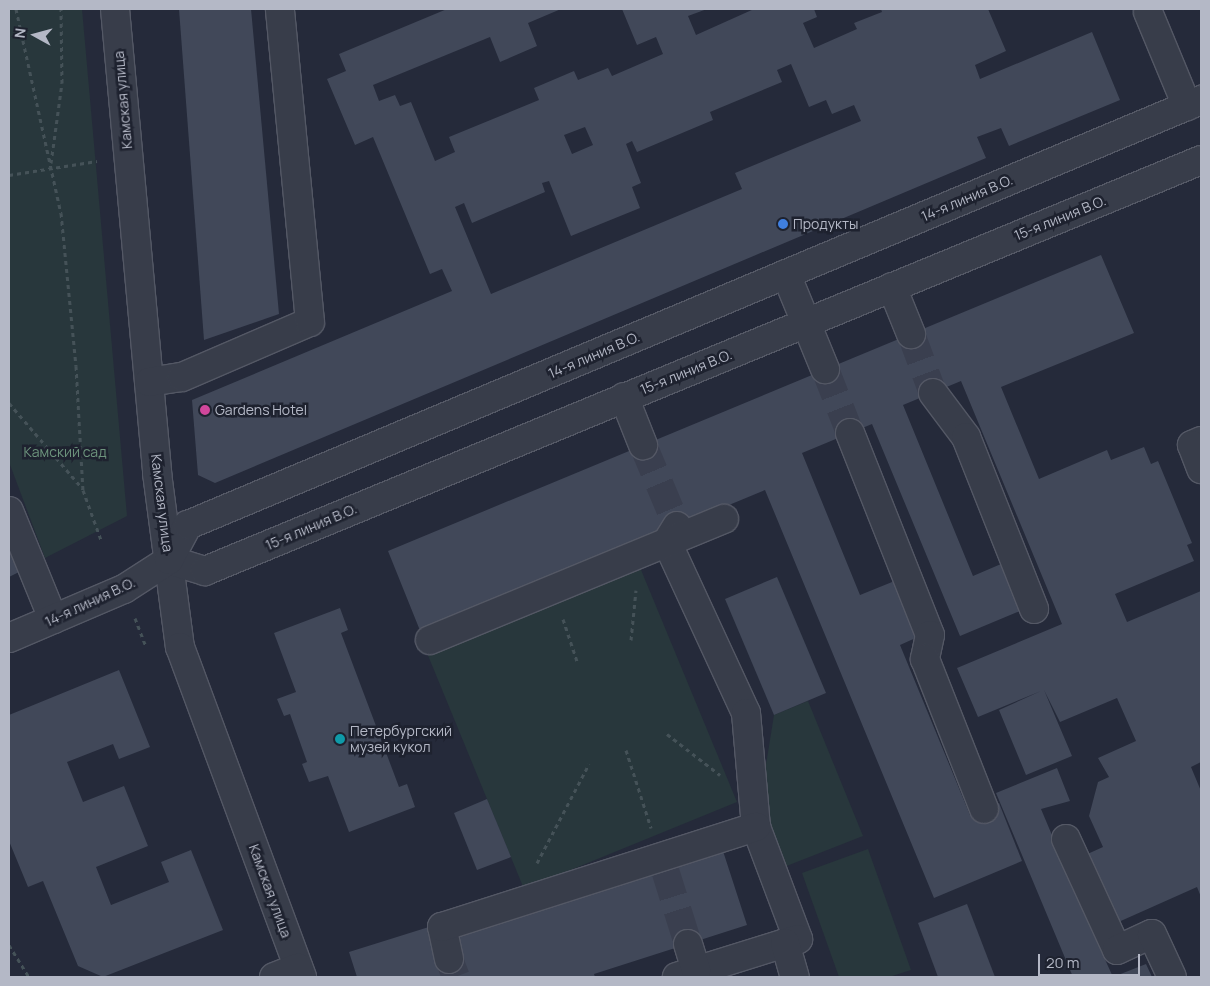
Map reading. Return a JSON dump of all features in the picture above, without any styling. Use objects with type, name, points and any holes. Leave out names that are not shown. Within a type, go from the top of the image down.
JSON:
[{"type":"street","name":"Камская улица","points":[[115,9],[149,382],[180,647],[291,974]]},
{"type":"street","points":[[149,382],[182,377],[310,322],[280,9]]},
{"type":"street","points":[[1148,12],[1194,103]]},
{"type":"street","name":"14-я линия В.О.","points":[[9,638],[124,589],[169,560],[188,525],[1194,103]]},
{"type":"street","name":"15-я линия В.О.","points":[[169,560],[205,571],[1201,160]]},
{"type":"street","points":[[786,274],[825,369]]},
{"type":"street","points":[[892,287],[911,334]]},
{"type":"street","points":[[933,393],[966,437],[1034,609]]},
{"type":"street","points":[[624,397],[643,445]]},
{"type":"street","points":[[850,433],[930,635],[925,658],[984,809]]},
{"type":"street","points":[[1201,441],[1192,445],[1201,469]]},
{"type":"street","points":[[9,511],[53,619]]},
{"type":"street","points":[[430,640],[554,589],[672,534],[724,519]]},
{"type":"street","points":[[672,534],[746,713],[755,819],[798,939],[687,974],[688,944]]},
{"type":"street","points":[[449,958],[442,927],[663,864],[755,819]]},
{"type":"street","points":[[1066,839],[1117,950],[1152,934],[1172,977]]},
{"type":"street","points":[[785,943],[795,977]]},
{"type":"path","points":[[16,9],[61,213],[83,490],[100,540]]},
{"type":"path","points":[[50,166],[62,83],[61,9]]},
{"type":"path","points":[[9,175],[50,166],[100,161]]},
{"type":"path","points":[[9,403],[83,490]]},
{"type":"path","points":[[124,589],[149,655]]},
{"type":"path","points":[[554,589],[577,661]]},
{"type":"path","points":[[667,734],[728,782],[755,819]]},
{"type":"path","points":[[626,750],[663,864]]},
{"type":"path","points":[[532,873],[589,764]]},
{"type":"path","points":[[9,944],[29,977]]},
{"type":"green space","name":"Камский сад","points":[[9,9],[82,9],[127,516],[45,558],[9,462]]},
{"type":"green space","points":[[639,565],[737,802],[524,889],[427,653]]},
{"type":"green space","points":[[808,701],[863,836],[784,867],[760,802],[774,715]]},
{"type":"green space","points":[[868,849],[911,970],[889,977],[839,977],[802,873]]},
{"type":"building","points":[[179,9],[251,9],[279,314],[204,340]]},
{"type":"building","points":[[447,9],[561,9],[528,23],[537,46],[500,62],[490,37],[373,85],[379,101],[395,95],[400,106],[411,102],[435,161],[455,152],[449,137],[539,100],[534,88],[574,71],[578,80],[608,68],[612,76],[663,54],[656,37],[637,45],[622,9],[707,9],[688,16],[696,35],[754,9],[814,9],[817,17],[803,23],[814,48],[857,29],[854,23],[882,12],[881,9],[988,9],[1006,51],[975,65],[980,79],[1092,32],[1120,100],[1009,146],[1001,128],[977,137],[986,158],[215,483],[198,475],[192,400],[452,291],[442,269],[430,274],[373,137],[355,145],[327,79],[346,71],[339,54]],"holes":[[[791,64],[809,107],[826,100],[832,114],[854,105],[861,121],[735,173],[742,189],[491,294],[455,207],[464,203],[472,223],[545,192],[542,183],[549,181],[571,236],[640,208],[632,187],[641,183],[626,144],[632,141],[637,152],[713,120],[710,112],[782,82],[777,70]],[[585,127],[593,145],[572,154],[564,135]]]},
{"type":"building","points":[[1101,255],[1134,333],[1001,387],[1039,479],[1107,450],[1111,460],[1144,447],[1151,464],[1158,461],[1192,543],[1187,545],[1194,561],[1115,594],[1127,622],[1201,591],[1201,762],[1191,767],[1201,791],[1201,897],[1197,887],[1114,924],[1083,856],[1103,847],[1089,816],[1098,782],[1109,777],[1098,758],[1136,741],[1117,698],[1060,722],[1044,690],[1072,756],[1026,775],[999,710],[1041,691],[978,717],[957,668],[1062,624],[961,381],[903,405],[973,576],[1001,564],[1020,611],[960,636],[872,424],[802,453],[860,595],[897,580],[920,636],[900,645],[970,815],[999,803],[1022,861],[934,898],[765,490],[421,633],[388,551]]},
{"type":"building","points":[[9,542],[21,571],[9,577]]},
{"type":"building","points":[[777,577],[826,693],[774,715],[725,599]]},
{"type":"building","name":"Петербургский музей кукол","points":[[340,608],[348,630],[341,633],[399,787],[407,784],[415,807],[349,832],[328,776],[309,782],[302,764],[307,762],[290,714],[284,716],[277,699],[296,692],[274,633]]},
{"type":"building","points":[[119,670],[150,747],[119,759],[113,744],[67,762],[83,802],[124,786],[148,846],[96,867],[111,905],[169,882],[161,862],[191,850],[223,930],[103,977],[78,966],[43,881],[28,887],[9,841],[9,715]]},
{"type":"building","points":[[1057,768],[1070,801],[1041,809],[1113,977],[1073,977],[996,793]]},
{"type":"building","points":[[487,799],[511,857],[477,870],[454,813]]},
{"type":"building","points":[[723,851],[747,925],[594,974],[595,977],[357,977],[349,952],[432,926],[454,937]]},
{"type":"building","points":[[967,904],[995,977],[938,977],[918,923]]},
{"type":"building","points":[[1146,964],[1152,977],[1113,977]]},
{"type":"tunnel","points":[[911,334],[933,393]]},
{"type":"tunnel","points":[[825,369],[850,433]]},
{"type":"tunnel","points":[[643,445],[677,526]]},
{"type":"tunnel","points":[[665,870],[688,944]]},
{"type":"tunnel","points":[[449,959],[456,977]]},
{"type":"place","name":"Продукты","points":[[783,224]]},
{"type":"place","name":"Gardens Hotel","points":[[205,410]]},
{"type":"place","name":"Петербургский музей кукол","points":[[340,739]]}]
